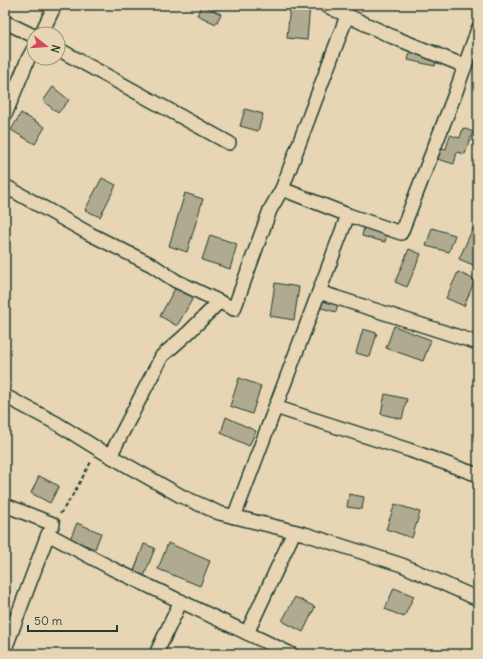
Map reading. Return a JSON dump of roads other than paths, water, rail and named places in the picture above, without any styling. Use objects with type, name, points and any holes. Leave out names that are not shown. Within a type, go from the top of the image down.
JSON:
[{"type":"street","points":[[45,26],[54,5]]},
{"type":"street","points":[[324,5],[393,37],[465,66]]},
{"type":"street","points":[[5,186],[90,234],[152,265],[176,281],[234,310],[270,210],[282,190],[347,16]]},
{"type":"street","points":[[5,22],[26,32]]},
{"type":"street","points":[[282,190],[401,233],[478,29]]},
{"type":"street","points":[[66,53],[229,143]]},
{"type":"street","points":[[5,115],[26,64]]},
{"type":"street","points":[[234,517],[348,215]]},
{"type":"street","points":[[319,292],[478,343]]},
{"type":"street","points":[[110,456],[162,356],[220,302]]},
{"type":"street","points":[[5,396],[56,423],[98,449],[181,496],[219,513],[294,532],[402,565],[478,599]]},
{"type":"street","points":[[276,407],[408,450],[478,475]]},
{"type":"street","points":[[5,505],[53,524]]},
{"type":"street","points":[[247,633],[294,532]]},
{"type":"street","points":[[5,649],[48,534],[113,569],[291,654]]},
{"type":"street","points":[[156,654],[181,601]]}]
